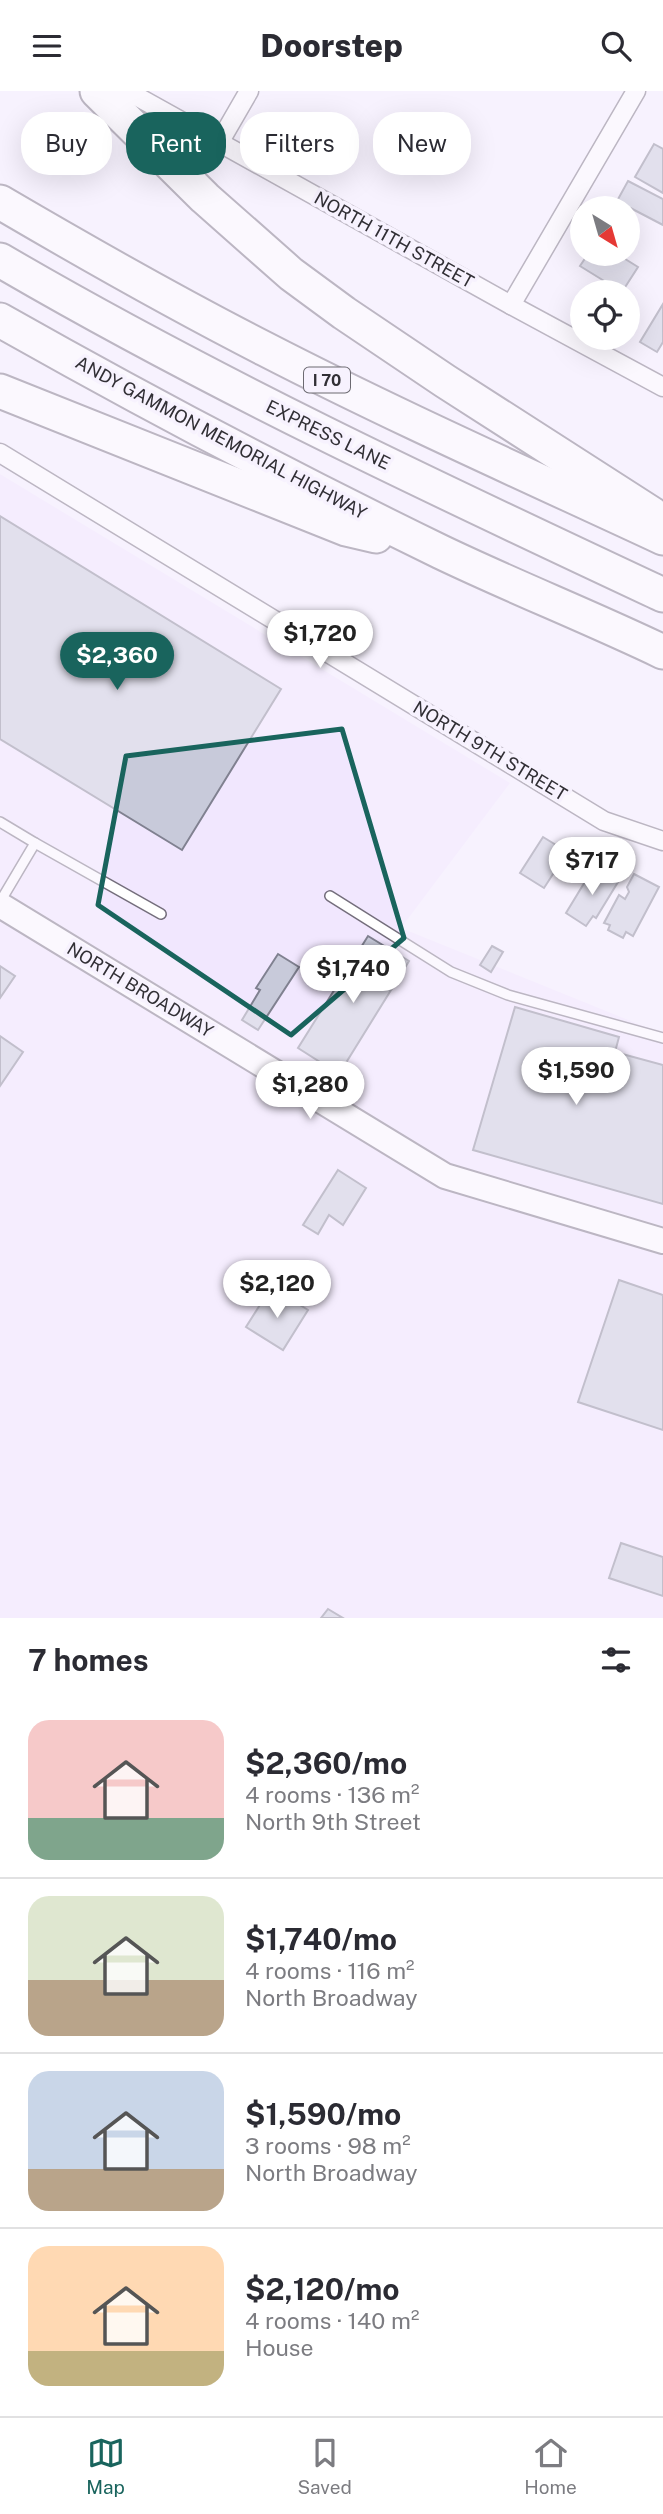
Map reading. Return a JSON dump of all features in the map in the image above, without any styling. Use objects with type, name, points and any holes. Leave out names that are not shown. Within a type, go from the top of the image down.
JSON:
[{"type":"highway","points":[[97,91],[205,198],[302,282],[434,374],[663,521]]},
{"type":"highway","name":"I 70","points":[[0,202],[264,349],[663,538]]},
{"type":"highway","name":"EXPRESS LANE","points":[[0,260],[74,303],[290,418],[663,595]]},
{"type":"highway","name":"ANDY GAMMON MEMORIAL HIGHWAY","points":[[0,320],[196,428],[443,553]]},
{"type":"highway","points":[[0,391],[346,529],[443,553],[663,652]]},
{"type":"main road","name":"NORTH BROADWAY","points":[[0,904],[444,1175],[663,1241]]},
{"type":"street","name":"NORTH 11TH STREET","points":[[127,91],[164,112]]},
{"type":"street","points":[[226,131],[249,91]]},
{"type":"street","points":[[510,305],[636,91]]},
{"type":"street","name":"NORTH 11TH STREET","points":[[226,147],[663,387]]},
{"type":"street","name":"NORTH 9TH STREET","points":[[0,453],[604,821],[663,841]]},
{"type":"lane","points":[[0,822],[161,914]]},
{"type":"lane","points":[[0,904],[36,843]]},
{"type":"lane","points":[[330,896],[451,972],[508,995],[663,1038]]},
{"type":"highlighted area","points":[[342,729],[404,938],[291,1035],[98,905],[126,756]]},
{"type":"shaded area","points":[[0,474],[510,783],[401,928],[663,1034],[663,1618],[0,1618]]},
{"type":"building","points":[[654,144],[663,149],[663,193],[635,177]]},
{"type":"building","points":[[628,181],[663,199],[663,225],[640,213],[640,196],[620,196]]},
{"type":"building","points":[[580,266],[638,267],[630,280],[603,280]]},
{"type":"building","points":[[663,304],[663,342],[657,352],[640,342]]},
{"type":"building","points":[[0,516],[281,689],[182,850],[0,739]]},
{"type":"building","points":[[543,837],[556,845],[553,849],[564,857],[544,888],[520,873]]},
{"type":"building","points":[[594,867],[618,882],[596,918],[593,916],[586,926],[566,913]]},
{"type":"building","points":[[634,874],[659,887],[633,936],[626,932],[623,938],[608,930],[610,925],[604,923],[619,895],[625,899],[629,892],[627,887]]},
{"type":"building","points":[[368,936],[409,961],[339,1074],[298,1048]]},
{"type":"building","points":[[492,946],[503,952],[491,972],[480,965]]},
{"type":"building","points":[[278,954],[299,967],[258,1030],[242,1020],[260,990],[256,988]]},
{"type":"building","points":[[0,966],[15,976],[0,998]]},
{"type":"building","points":[[515,1007],[619,1037],[615,1052],[663,1065],[663,1204],[473,1150]]},
{"type":"building","points":[[0,1036],[23,1052],[0,1086]]},
{"type":"building","points":[[338,1170],[366,1188],[343,1225],[329,1215],[318,1234],[303,1225]]},
{"type":"building","points":[[619,1280],[663,1295],[663,1430],[578,1402]]},
{"type":"building","points":[[268,1292],[284,1303],[287,1297],[308,1310],[283,1350],[246,1327]]},
{"type":"building","points":[[621,1543],[663,1557],[663,1596],[609,1578]]},
{"type":"building","points":[[328,1609],[343,1618],[321,1618]]}]
